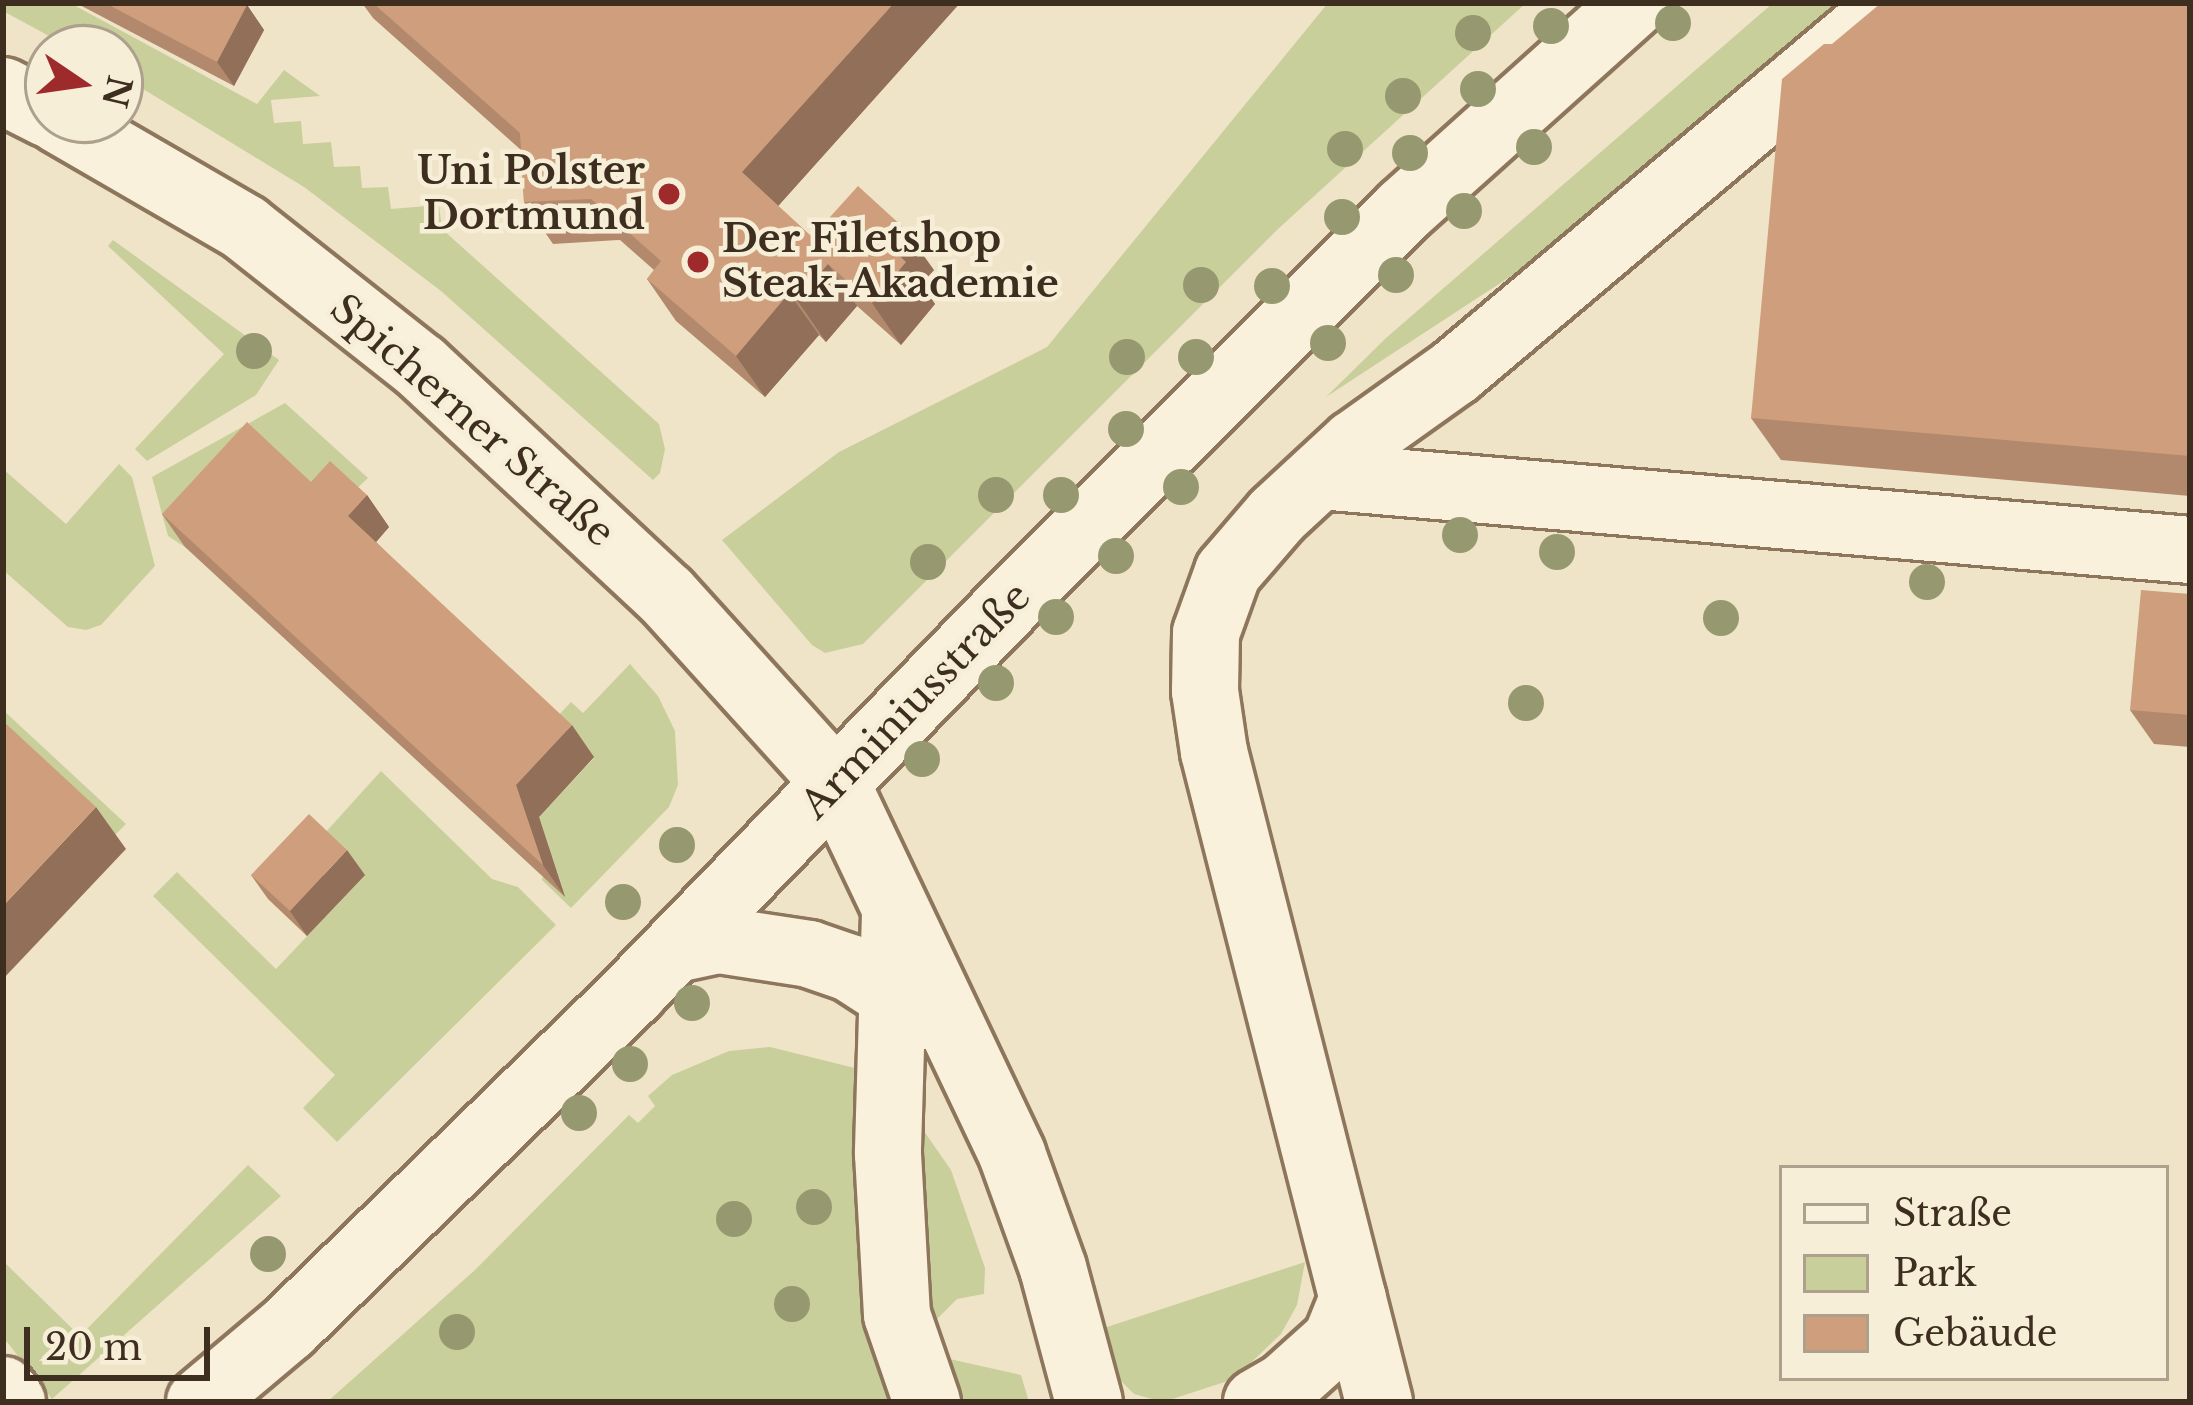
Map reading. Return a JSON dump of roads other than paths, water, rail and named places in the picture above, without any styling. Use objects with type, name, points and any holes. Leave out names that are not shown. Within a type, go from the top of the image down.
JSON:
[{"type":"street","name":"Arminiusstraße","points":[[200,1402],[288,1328],[676,949],[1403,210],[1635,3]]},
{"type":"street","points":[[1379,1402],[1214,752],[1205,691],[1206,633],[1228,572],[1354,444],[1473,357],[1893,3]]},
{"type":"street","name":"Spicherner Straße","points":[[101,144],[245,227],[420,366],[666,595],[836,783],[1012,1154],[1053,1268],[1089,1402]]},
{"type":"street","points":[[1320,476],[2190,550]]},
{"type":"street","points":[[896,910],[888,1154],[897,1316],[927,1402]]},
{"type":"street","points":[[676,949],[718,940],[764,945],[850,968],[892,991],[964,1048]]},
{"type":"street","points":[[1257,1402],[1286,1385],[1336,1340],[1353,1298]]},
{"type":"street","points":[[3,1390],[12,1402]]},
{"type":"place","name":"Uni Polster Dortmund","points":[[669,194]]},
{"type":"place","name":"Der Filetshop Steak-Akademie","points":[[698,262]]}]
